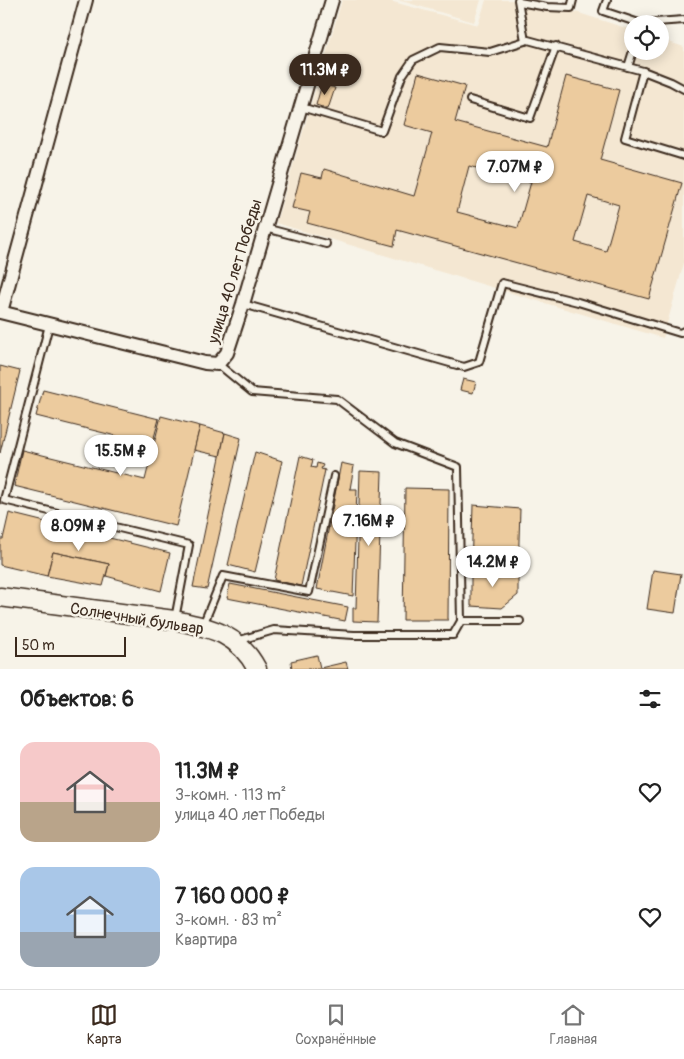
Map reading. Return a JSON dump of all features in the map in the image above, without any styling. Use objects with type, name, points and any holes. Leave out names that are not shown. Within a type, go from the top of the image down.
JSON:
[{"type":"main road","name":"Солнечный бульвар","points":[[0,598],[174,620],[203,626],[236,641],[250,656],[257,669]]},
{"type":"street","points":[[0,312],[86,0]]},
{"type":"street","name":"улица 40 лет Победы","points":[[0,312],[205,363],[218,364],[227,353],[332,0]]},
{"type":"lane","points":[[525,41],[518,1],[547,8],[571,8],[573,0]]},
{"type":"lane","points":[[607,0],[603,11],[624,18]]},
{"type":"lane","points":[[669,21],[684,20]]},
{"type":"lane","points":[[301,108],[382,131],[402,76],[414,60],[440,47],[490,52],[525,41],[556,46],[643,71],[684,89]]},
{"type":"lane","points":[[470,100],[530,118],[556,46]]},
{"type":"lane","points":[[628,67],[630,60]]},
{"type":"lane","points":[[643,71],[625,138],[684,156]]},
{"type":"lane","points":[[265,228],[326,244]]},
{"type":"lane","points":[[242,304],[464,367],[479,362],[502,283],[578,302],[680,333],[684,331]]},
{"type":"lane","points":[[49,325],[4,500],[189,546],[174,620]]},
{"type":"lane","points":[[218,364],[252,392],[337,400],[395,443],[458,468],[461,621],[453,635],[354,635],[274,630],[236,641]]},
{"type":"lane","points":[[203,626],[224,576],[310,592],[334,476]]},
{"type":"lane","points":[[461,621],[520,621]]},
{"type":"shaded area","points":[[342,0],[386,0],[478,25],[486,0],[538,0],[624,27],[624,60],[669,60],[669,42],[684,47],[684,263],[663,338],[276,223]]},
{"type":"shaded area","points":[[398,0],[481,0],[474,22]]},
{"type":"building","points":[[418,73],[465,86],[455,122],[547,147],[566,76],[619,90],[600,160],[682,183],[649,299],[397,230],[394,246],[307,223],[310,212],[292,208],[301,173],[322,178],[324,169],[414,196],[432,133],[404,125]],"holes":[[[469,166],[531,182],[518,228],[457,212]],[[588,196],[619,205],[606,251],[575,242]]]},
{"type":"building","points":[[322,84],[335,88],[328,109],[316,105]]},
{"type":"building","points":[[0,366],[20,371],[0,453]]},
{"type":"building","points":[[463,379],[476,382],[473,393],[460,390]]},
{"type":"building","points":[[43,390],[159,419],[152,445],[36,416]]},
{"type":"building","points":[[161,416],[200,426],[176,526],[14,486],[22,450],[145,480]]},
{"type":"building","points":[[200,426],[225,433],[220,456],[194,450]]},
{"type":"building","points":[[225,433],[241,438],[207,589],[193,587]]},
{"type":"building","points":[[255,452],[282,461],[255,572],[228,565]]},
{"type":"building","points":[[300,456],[313,460],[311,467],[316,468],[317,463],[323,465],[321,469],[325,470],[301,586],[274,580]]},
{"type":"building","points":[[341,463],[354,466],[350,489],[357,489],[353,596],[317,589]]},
{"type":"building","points":[[360,471],[382,472],[377,622],[353,621],[353,608],[356,608]]},
{"type":"building","points":[[405,488],[449,489],[448,620],[403,620]]},
{"type":"building","points":[[473,505],[520,509],[518,572],[471,571]]},
{"type":"building","points":[[9,513],[170,553],[161,591],[106,576],[109,564],[53,552],[47,576],[0,565],[0,539],[3,539]]},
{"type":"building","points":[[53,552],[109,564],[103,586],[47,576]]},
{"type":"building","points":[[653,570],[681,574],[675,613],[647,609]]},
{"type":"building","points":[[471,571],[518,572],[518,595],[502,608],[471,606]]},
{"type":"building","points":[[230,584],[348,607],[345,621],[227,598]]},
{"type":"building","points":[[317,655],[320,668],[346,662],[348,669],[292,669],[291,661]]}]
